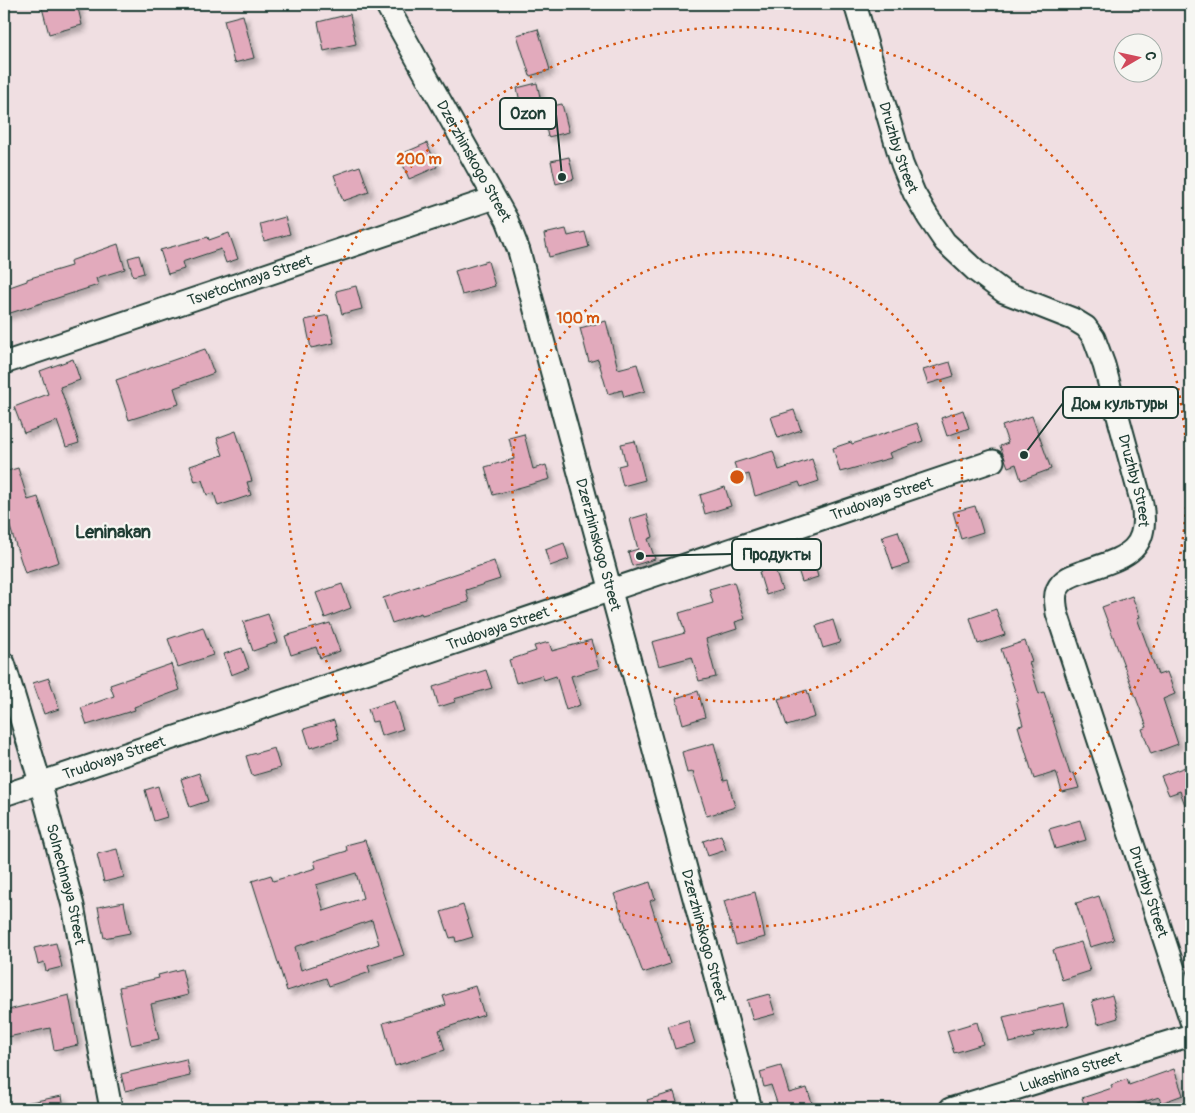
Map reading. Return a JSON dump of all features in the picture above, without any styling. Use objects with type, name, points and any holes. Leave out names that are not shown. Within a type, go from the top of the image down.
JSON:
[{"type":"street","name":"Dzerzhinskogo Street","points":[[386,4],[507,220],[519,251],[751,1109]]},
{"type":"street","name":"Druzhby Street","points":[[855,4],[902,164],[914,193],[928,217],[946,242],[976,271],[1004,292],[1073,319],[1086,327],[1094,338],[1104,365],[1142,504],[1145,521],[1144,534],[1139,544],[1130,553],[1066,578],[1058,589],[1055,598],[1057,613],[1191,1021]]},
{"type":"street","name":"Tsvetochnaya Street","points":[[4,363],[494,198]]},
{"type":"street","name":"Trudovaya Street","points":[[4,795],[993,461]]},
{"type":"street","name":"Solnechnaya Street","points":[[4,662],[40,782],[74,906],[112,1109]]},
{"type":"street","name":"Lukashina Street","points":[[950,1109],[1191,1035]]},
{"type":"building","points":[[41,4],[77,4],[82,25],[49,34]]},
{"type":"building","points":[[350,14],[356,44],[324,51],[318,22]]},
{"type":"building","points":[[243,15],[254,58],[234,63],[224,20]]},
{"type":"building","points":[[538,29],[550,70],[530,76],[517,35]]},
{"type":"building","points":[[537,83],[540,97],[520,102],[517,88]]},
{"type":"building","points":[[562,104],[569,132],[548,137],[542,108]]},
{"type":"building","points":[[427,143],[437,167],[409,179],[399,155]]},
{"type":"building","points":[[569,157],[574,179],[556,184],[551,161]]},
{"type":"building","points":[[360,166],[369,192],[343,201],[334,175]]},
{"type":"building","points":[[285,217],[290,234],[264,241],[260,224]]},
{"type":"building","points":[[566,229],[568,236],[585,232],[589,247],[549,257],[544,234]]},
{"type":"building","points":[[229,233],[238,259],[226,263],[221,249],[182,262],[184,269],[168,274],[160,250],[208,237],[209,240]]},
{"type":"building","points":[[118,244],[125,269],[96,278],[98,285],[4,315],[4,289],[27,281],[27,279],[71,266],[70,261]]},
{"type":"building","points":[[139,255],[144,273],[133,276],[128,258]]},
{"type":"building","points":[[488,261],[495,286],[462,295],[455,271]]},
{"type":"building","points":[[356,286],[362,309],[342,314],[336,291]]},
{"type":"building","points":[[328,315],[334,343],[311,348],[305,320]]},
{"type":"building","points":[[606,321],[618,369],[637,364],[645,391],[624,397],[622,390],[608,394],[598,359],[589,362],[580,328]]},
{"type":"building","points":[[205,349],[214,373],[174,388],[179,404],[129,420],[116,380]]},
{"type":"building","points":[[73,359],[80,380],[60,387],[79,443],[66,447],[57,421],[24,433],[14,407],[48,394],[40,371]]},
{"type":"building","points":[[950,362],[954,376],[928,384],[923,370]]},
{"type":"building","points":[[794,410],[801,430],[778,438],[771,417]]},
{"type":"building","points":[[963,410],[969,428],[947,436],[941,418]]},
{"type":"building","points":[[1032,416],[1051,469],[1021,480],[1016,464],[1008,467],[1000,446],[1008,443],[1002,426]]},
{"type":"building","points":[[917,423],[923,441],[889,453],[891,458],[840,472],[833,448],[851,442],[852,444]]},
{"type":"building","points":[[236,431],[252,481],[247,482],[251,495],[218,506],[214,493],[207,495],[202,480],[195,482],[190,466],[223,455],[217,438]]},
{"type":"building","points":[[524,434],[533,469],[546,465],[550,479],[493,495],[485,467],[514,459],[509,438]]},
{"type":"building","points":[[635,441],[645,480],[623,486],[618,466],[626,464],[621,444]]},
{"type":"building","points":[[773,451],[779,470],[812,459],[819,481],[801,487],[799,482],[755,496],[749,474],[739,477],[734,463]]},
{"type":"building","points":[[18,468],[28,500],[38,497],[59,562],[25,573],[4,509],[9,506],[4,490],[4,472]]},
{"type":"building","points":[[725,487],[731,506],[705,514],[700,495]]},
{"type":"building","points":[[975,506],[983,532],[961,539],[953,512]]},
{"type":"building","points":[[647,514],[653,537],[648,539],[655,559],[632,566],[628,552],[638,549],[630,519]]},
{"type":"building","points":[[898,531],[909,564],[893,569],[882,536]]},
{"type":"building","points":[[564,543],[569,559],[550,566],[545,550]]},
{"type":"building","points":[[813,558],[818,577],[802,582],[796,563]]},
{"type":"building","points":[[494,561],[500,579],[466,590],[469,602],[422,615],[421,613],[392,623],[383,598]]},
{"type":"building","points":[[774,567],[782,590],[766,595],[759,572]]},
{"type":"building","points":[[734,582],[745,619],[735,622],[737,629],[706,639],[716,677],[699,681],[692,657],[659,666],[652,642],[685,633],[679,613],[713,603],[709,589]]},
{"type":"building","points":[[342,584],[351,608],[325,618],[316,593]]},
{"type":"building","points":[[1132,596],[1140,617],[1137,618],[1158,675],[1167,672],[1175,694],[1163,699],[1178,744],[1151,754],[1142,729],[1147,727],[1102,607]]},
{"type":"building","points":[[996,609],[1005,635],[978,644],[970,618]]},
{"type":"building","points":[[268,614],[278,642],[253,651],[243,622]]},
{"type":"building","points":[[833,620],[840,643],[823,648],[816,626]]},
{"type":"building","points":[[330,623],[340,651],[320,658],[316,647],[291,655],[285,636]]},
{"type":"building","points":[[203,627],[213,655],[178,667],[168,639]]},
{"type":"building","points":[[591,640],[599,668],[571,676],[580,705],[566,710],[556,676],[544,680],[542,675],[516,683],[509,660],[536,651],[534,646],[549,642],[552,651]]},
{"type":"building","points":[[1025,641],[1032,661],[1029,662],[1039,694],[1044,692],[1070,774],[1074,773],[1079,788],[1062,792],[1056,772],[1034,779],[1018,726],[1023,725],[1016,700],[1018,700],[1001,649]]},
{"type":"building","points":[[242,648],[249,668],[231,675],[224,654]]},
{"type":"building","points":[[171,664],[180,690],[134,707],[135,710],[87,725],[81,708],[114,696],[110,685]]},
{"type":"building","points":[[486,670],[492,688],[454,699],[455,702],[439,707],[433,687]]},
{"type":"building","points":[[49,678],[59,709],[44,714],[33,683]]},
{"type":"building","points":[[807,690],[815,717],[787,726],[778,699]]},
{"type":"building","points":[[698,691],[705,717],[683,724],[676,698]]},
{"type":"building","points":[[394,701],[403,729],[381,736],[377,721],[372,722],[368,709]]},
{"type":"building","points":[[334,720],[339,739],[310,748],[304,729]]},
{"type":"building","points":[[714,743],[724,781],[728,780],[735,807],[707,816],[693,772],[687,773],[682,752]]},
{"type":"building","points":[[274,748],[280,768],[252,776],[246,756]]},
{"type":"building","points":[[1191,765],[1190,819],[1180,791],[1169,795],[1161,776]]},
{"type":"building","points":[[199,773],[208,801],[190,807],[181,779]]},
{"type":"building","points":[[158,786],[167,817],[154,821],[145,790]]},
{"type":"building","points":[[1080,820],[1086,840],[1055,849],[1049,829]]},
{"type":"building","points":[[721,835],[726,850],[708,856],[703,841]]},
{"type":"building","points":[[365,840],[404,955],[368,966],[370,972],[329,986],[326,978],[287,991],[252,881],[271,875],[273,881],[316,868],[314,861],[347,851],[346,845]],"holes":[[[356,873],[363,898],[324,911],[316,885]],[[372,920],[379,944],[301,970],[295,947]]]},
{"type":"building","points":[[117,849],[124,877],[104,882],[97,854]]},
{"type":"building","points":[[650,882],[655,899],[650,901],[670,964],[643,973],[614,894]]},
{"type":"building","points":[[755,892],[765,937],[736,945],[724,901]]},
{"type":"building","points":[[1099,896],[1114,940],[1090,947],[1076,903]]},
{"type":"building","points":[[124,902],[130,933],[104,938],[98,907]]},
{"type":"building","points":[[463,905],[473,937],[456,942],[455,937],[450,938],[441,912]]},
{"type":"building","points":[[1081,942],[1090,971],[1062,980],[1053,950]]},
{"type":"building","points":[[56,943],[62,967],[46,971],[44,962],[38,964],[34,948]]},
{"type":"building","points":[[182,969],[188,995],[151,1004],[159,1039],[131,1045],[119,987],[159,978],[158,975]]},
{"type":"building","points":[[475,986],[484,1015],[439,1030],[445,1050],[395,1066],[383,1023],[446,1005],[443,996]]},
{"type":"building","points":[[769,994],[775,1014],[753,1020],[747,1000]]},
{"type":"building","points":[[69,995],[78,1045],[54,1050],[50,1028],[8,1037],[4,1011]]},
{"type":"building","points":[[1112,995],[1118,1018],[1098,1024],[1092,1001]]},
{"type":"building","points":[[1064,1003],[1069,1025],[1033,1033],[1034,1037],[1010,1043],[1003,1017]]},
{"type":"building","points":[[688,1020],[695,1043],[675,1049],[668,1026]]},
{"type":"building","points":[[977,1022],[983,1044],[954,1053],[947,1031]]},
{"type":"building","points":[[186,1059],[190,1076],[125,1091],[121,1074]]},
{"type":"building","points":[[781,1066],[789,1093],[807,1088],[814,1109],[779,1109],[771,1085],[764,1087],[760,1072]]},
{"type":"building","points":[[1174,1069],[1183,1095],[1161,1103],[1159,1097],[1122,1109],[1086,1109],[1082,1098],[1112,1088],[1111,1085],[1127,1079],[1129,1085]]},
{"type":"building","points":[[674,1092],[679,1109],[650,1109],[647,1100]]},
{"type":"building","points":[[62,1096],[64,1109],[26,1109],[25,1103]]},
{"type":"place","name":"Ozon","points":[[562,177]]},
{"type":"place","name":"Дом культуры","points":[[1024,455]]},
{"type":"place","name":"Продукты","points":[[640,556]]},
{"type":"district","name":"Leninakan","points":[[113,532]]}]
